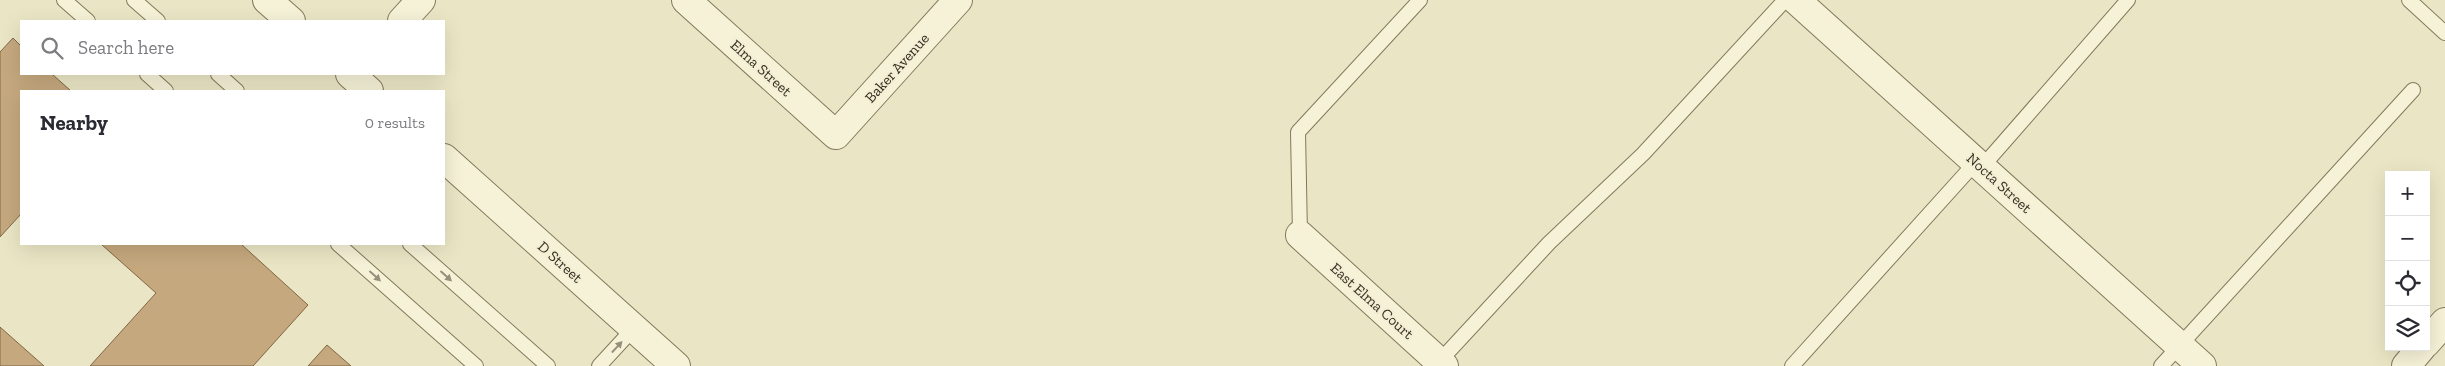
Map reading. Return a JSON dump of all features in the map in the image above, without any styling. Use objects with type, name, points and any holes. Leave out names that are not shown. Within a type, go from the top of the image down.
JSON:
[{"type":"street","points":[[267,0],[290,20]]},
{"type":"street","points":[[403,20],[421,0]]},
{"type":"street","name":"Elma Street","points":[[686,0],[836,135]]},
{"type":"street","name":"Baker Avenue","points":[[836,135],[958,0]]},
{"type":"street","name":"Nocta Street","points":[[1796,0],[2202,366]]},
{"type":"street","name":"D Street","points":[[445,159],[676,366]]},
{"type":"street","name":"East Elma Court","points":[[1300,236],[1439,365]]},
{"type":"street","points":[[2430,339],[2445,322]]},
{"type":"street","points":[[2406,366],[2419,351]]},
{"type":"lane","points":[[64,0],[87,20]]},
{"type":"lane","points":[[134,0],[157,20]]},
{"type":"lane","points":[[1300,236],[1298,132],[1420,0]]},
{"type":"lane","points":[[1439,365],[1549,243],[1644,154],[1785,0]]},
{"type":"lane","points":[[1792,366],[1979,165],[2128,0]]},
{"type":"lane","points":[[2409,0],[2445,33]]},
{"type":"lane","points":[[148,75],[165,90]]},
{"type":"lane","points":[[219,75],[236,90]]},
{"type":"lane","points":[[2161,366],[2413,90]]},
{"type":"lane","points":[[339,245],[476,366]]},
{"type":"lane","points":[[411,245],[548,366]]},
{"type":"lane","points":[[599,366],[634,328]]},
{"type":"building","points":[[13,38],[20,45],[20,75],[53,75],[70,90],[20,90],[20,215],[0,237],[0,52]]},
{"type":"building","points":[[102,245],[242,245],[308,305],[253,366],[90,366],[156,293]]},
{"type":"building","points":[[0,327],[44,366],[0,366]]},
{"type":"building","points":[[327,345],[351,366],[308,366]]}]
